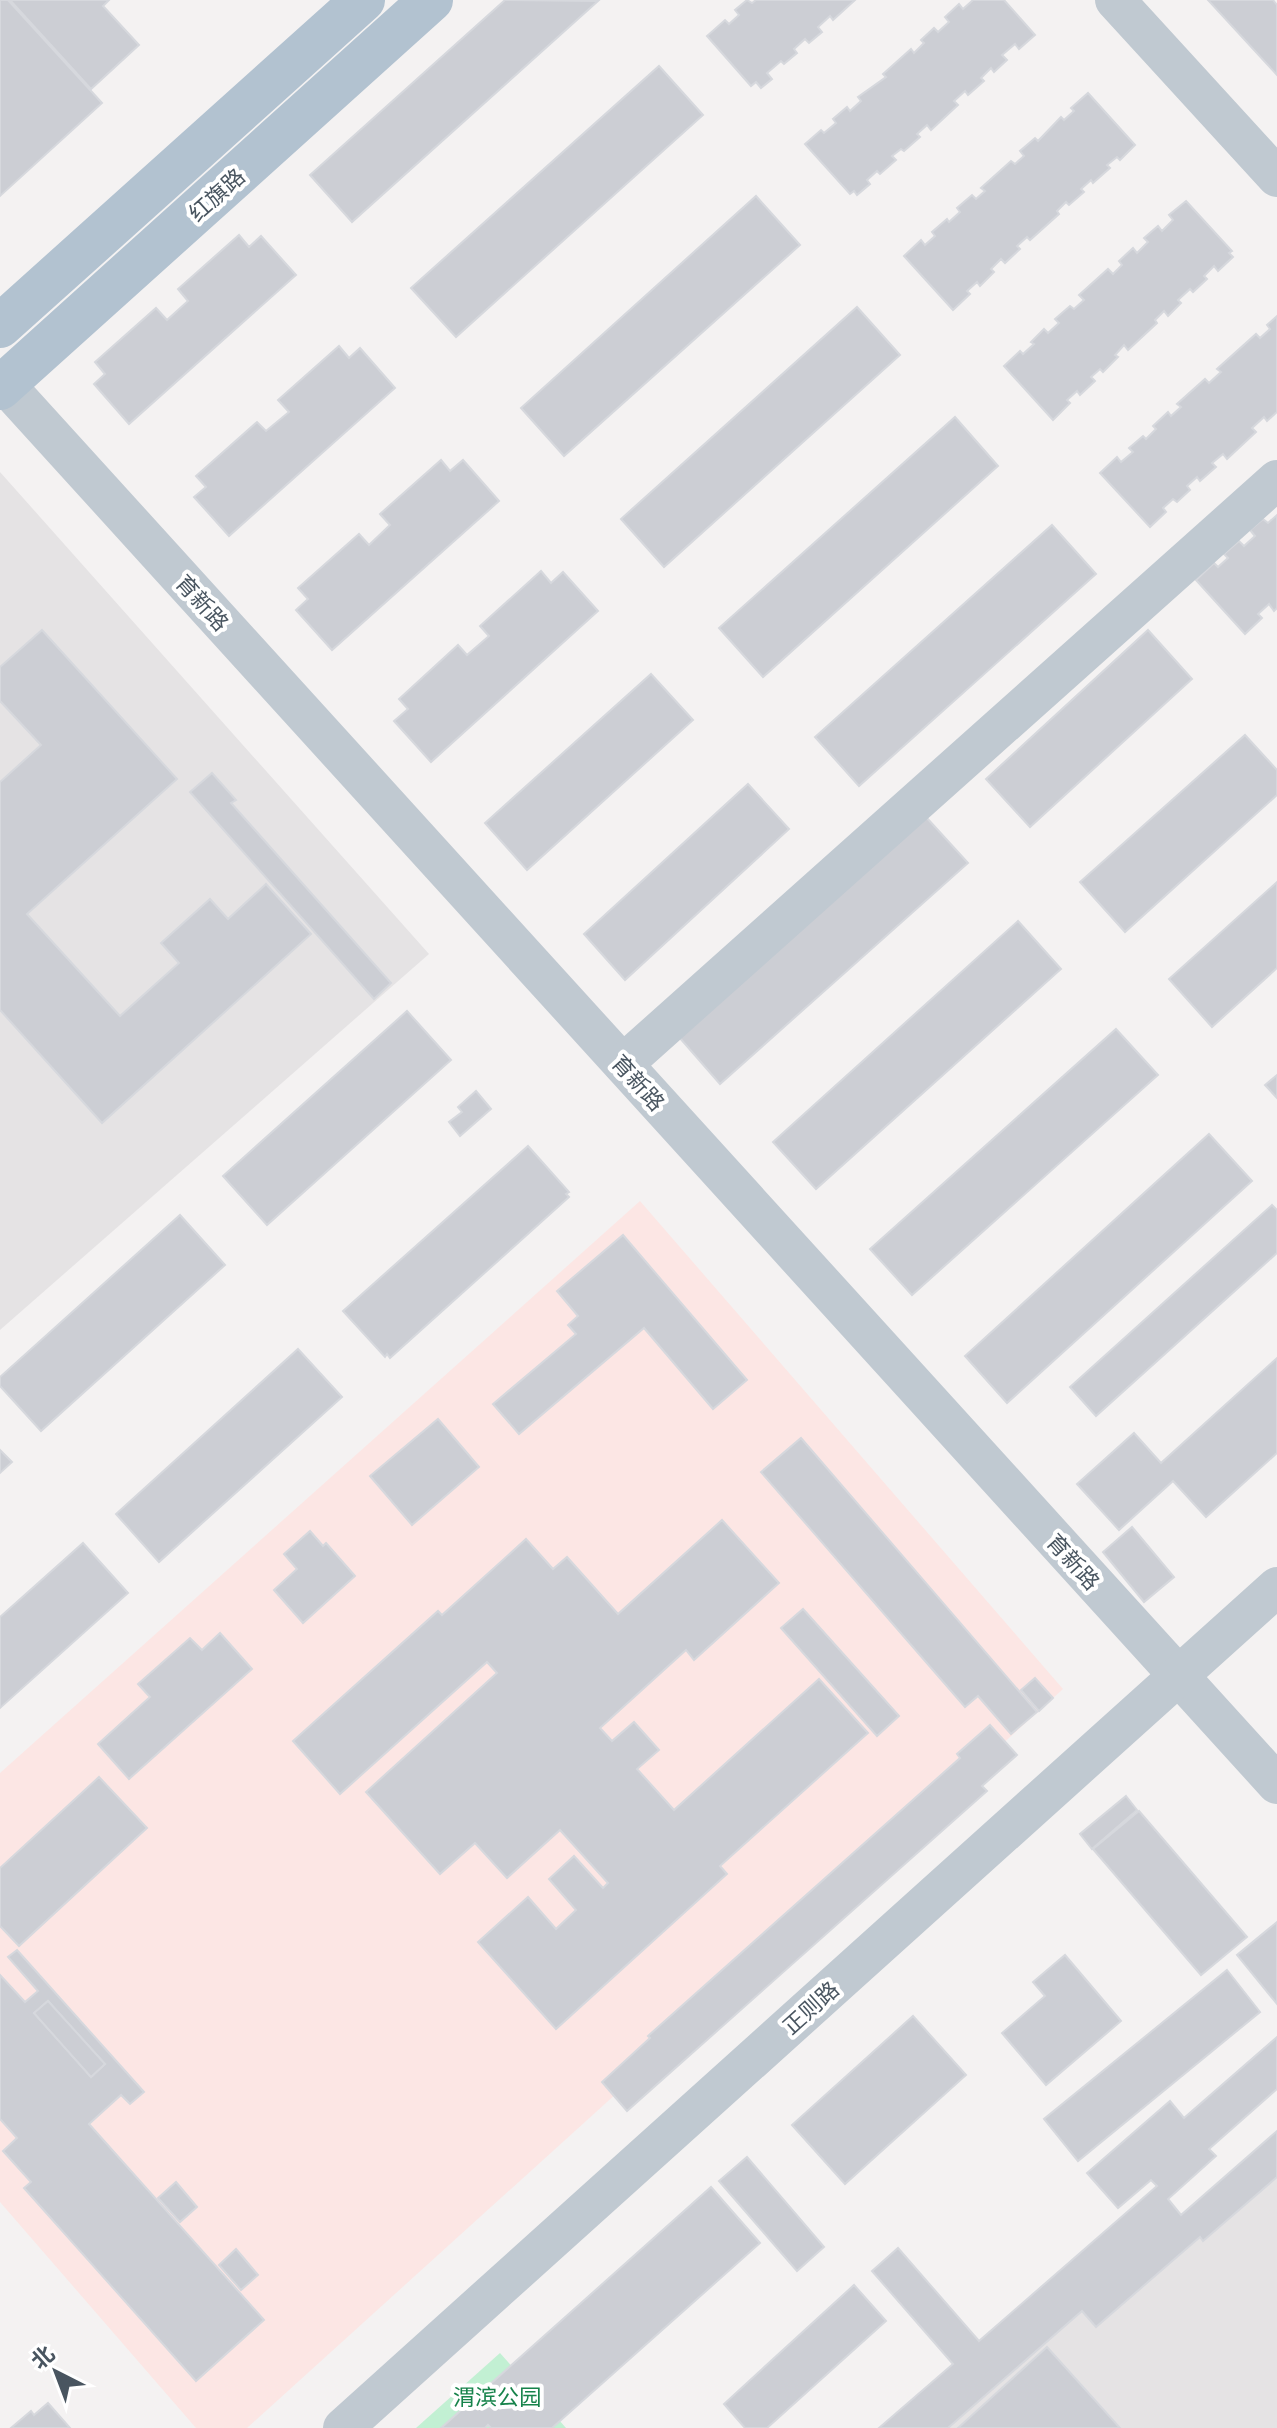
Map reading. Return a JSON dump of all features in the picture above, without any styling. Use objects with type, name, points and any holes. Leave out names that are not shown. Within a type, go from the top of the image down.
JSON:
[{"type":"main road","points":[[0,326],[363,0]]},
{"type":"main road","name":"红旗路","points":[[1,384],[431,0]]},
{"type":"street","points":[[1115,0],[1277,177]]},
{"type":"street","name":"育新路","points":[[1,384],[1277,1784]]},
{"type":"street","points":[[623,1064],[1277,480]]},
{"type":"street","name":"正则路","points":[[343,2428],[1277,1587]]},
{"type":"shaded area","points":[[0,472],[429,954],[0,1330]]},
{"type":"shaded area","points":[[640,1201],[1063,1689],[247,2428],[196,2428],[0,2202],[0,1773]]},
{"type":"shaded area","points":[[1277,2137],[1277,2428],[942,2428]]},
{"type":"green space","name":"渭滨公园","points":[[500,2353],[566,2428],[416,2428]]},
{"type":"building","points":[[0,0],[8,0],[102,103],[0,196]]},
{"type":"building","points":[[10,0],[109,0],[103,6],[139,45],[91,89]]},
{"type":"building","points":[[505,0],[598,1],[352,222],[310,175]]},
{"type":"building","points":[[747,0],[752,3],[756,0],[855,0],[833,20],[830,16],[818,27],[822,32],[809,43],[805,39],[794,49],[797,53],[784,64],[781,61],[767,73],[772,79],[761,88],[756,82],[751,86],[707,36],[725,20],[729,24],[739,15],[735,10]]},
{"type":"building","points":[[973,0],[1004,0],[1035,35],[1019,49],[1015,44],[1002,55],[1007,60],[994,72],[991,68],[981,78],[984,81],[968,95],[965,91],[954,101],[958,105],[931,130],[927,125],[917,134],[920,137],[904,151],[901,149],[892,156],[896,160],[880,174],[877,171],[867,180],[870,184],[857,195],[854,191],[850,194],[805,144],[821,130],[824,133],[836,123],[833,119],[847,107],[850,111],[861,101],[858,97],[886,77],[883,74],[911,49],[914,53],[924,43],[921,40],[934,28],[938,32],[949,22],[945,17],[959,4],[963,9]]},
{"type":"building","points":[[1208,0],[1273,0],[1277,5],[1277,75]]},
{"type":"building","points":[[659,66],[703,115],[456,337],[411,288]]},
{"type":"building","points":[[1088,93],[1135,145],[1120,160],[1117,157],[1107,165],[1110,168],[1081,189],[1084,192],[1069,205],[1066,202],[1057,211],[1059,214],[1030,240],[1027,237],[1017,246],[1020,249],[1005,263],[1001,259],[991,269],[994,272],[980,286],[977,282],[967,291],[970,294],[953,310],[904,256],[921,240],[925,245],[935,236],[932,232],[960,212],[957,208],[972,195],[976,199],[985,191],[981,188],[1011,161],[1015,164],[1024,156],[1020,151],[1035,138],[1038,141],[1061,117],[1064,120],[1074,111],[1071,108]]},
{"type":"building","points":[[756,196],[800,245],[564,456],[521,408]]},
{"type":"building","points":[[1186,201],[1232,251],[1229,253],[1233,257],[1218,271],[1214,266],[1204,276],[1207,279],[1178,300],[1181,303],[1168,316],[1164,311],[1155,320],[1157,323],[1128,350],[1124,345],[1115,355],[1118,357],[1103,372],[1100,369],[1091,377],[1095,381],[1080,395],[1077,391],[1067,400],[1070,403],[1053,420],[1004,366],[1020,351],[1023,354],[1034,344],[1031,342],[1044,329],[1048,333],[1059,323],[1055,319],[1070,306],[1074,309],[1084,300],[1079,295],[1108,269],[1113,274],[1122,265],[1119,261],[1133,248],[1137,253],[1148,242],[1144,238],[1158,226],[1162,231],[1173,220],[1169,215]]},
{"type":"building","points":[[239,235],[249,247],[261,236],[296,275],[129,424],[94,384],[105,374],[95,362],[156,308],[167,320],[188,301],[178,289]]},
{"type":"building","points":[[857,307],[900,355],[664,567],[621,519]]},
{"type":"building","points":[[1277,316],[1277,412],[1267,421],[1264,417],[1252,428],[1256,432],[1227,459],[1223,454],[1212,463],[1216,467],[1200,481],[1197,477],[1187,486],[1190,490],[1177,502],[1173,499],[1163,508],[1166,512],[1150,527],[1100,473],[1117,457],[1121,462],[1133,452],[1129,448],[1143,436],[1146,439],[1156,429],[1153,426],[1168,412],[1171,416],[1181,407],[1177,404],[1205,379],[1209,383],[1221,372],[1217,369],[1256,334],[1260,338],[1270,329],[1267,325]]},
{"type":"building","points":[[339,346],[349,358],[360,348],[395,388],[229,536],[194,497],[206,487],[196,476],[257,422],[266,431],[289,412],[278,400]]},
{"type":"building","points":[[955,417],[998,466],[763,677],[719,628]]},
{"type":"building","points":[[441,460],[450,471],[463,460],[499,501],[332,650],[296,610],[308,599],[298,588],[359,534],[369,545],[390,525],[380,514]]},
{"type":"building","points":[[1277,515],[1277,608],[1274,611],[1269,604],[1258,614],[1262,618],[1245,634],[1196,580],[1214,563],[1218,567],[1228,558],[1224,554],[1239,541],[1244,546],[1255,536],[1250,530],[1263,519],[1268,523]]},
{"type":"building","points":[[1052,525],[1096,574],[859,786],[815,737]]},
{"type":"building","points":[[541,571],[551,583],[563,572],[598,611],[431,762],[394,721],[408,709],[399,699],[458,645],[467,655],[489,636],[480,626]]},
{"type":"building","points":[[42,630],[177,779],[27,914],[120,1016],[179,963],[161,943],[210,899],[228,919],[266,884],[311,934],[102,1123],[0,1010],[0,782],[41,745],[0,701],[0,667]]},
{"type":"building","points":[[1148,630],[1192,679],[1030,827],[986,779]]},
{"type":"building","points":[[651,674],[693,720],[527,870],[485,823]]},
{"type":"building","points":[[1245,735],[1277,770],[1277,795],[1125,932],[1080,882]]},
{"type":"building","points":[[212,773],[236,800],[231,803],[391,983],[374,999],[190,792]]},
{"type":"building","points":[[748,784],[789,829],[625,980],[584,934]]},
{"type":"building","points":[[926,817],[968,863],[720,1084],[679,1037]]},
{"type":"building","points":[[1277,882],[1277,968],[1212,1027],[1169,979]]},
{"type":"building","points":[[1018,921],[1061,969],[816,1189],[773,1142]]},
{"type":"building","points":[[407,1011],[451,1060],[267,1225],[223,1176]]},
{"type":"building","points":[[1116,1029],[1158,1075],[912,1295],[870,1249]]},
{"type":"building","points":[[1277,1075],[1277,1098],[1265,1085]]},
{"type":"building","points":[[476,1091],[491,1109],[460,1136],[449,1122],[462,1112],[458,1107]]},
{"type":"building","points":[[1209,1134],[1252,1181],[1007,1403],[965,1356]]},
{"type":"building","points":[[528,1146],[569,1192],[566,1194],[569,1197],[390,1358],[387,1354],[385,1357],[343,1311]]},
{"type":"building","points":[[1272,1205],[1277,1210],[1277,1253],[1096,1416],[1070,1387]]},
{"type":"building","points":[[180,1215],[225,1265],[41,1431],[0,1386],[0,1377]]},
{"type":"building","points":[[623,1235],[747,1380],[713,1409],[644,1328],[519,1434],[493,1404],[576,1334],[568,1325],[578,1316],[557,1291]]},
{"type":"building","points":[[298,1349],[342,1397],[159,1562],[116,1514]]},
{"type":"building","points":[[1277,1358],[1277,1453],[1206,1517],[1173,1481],[1119,1530],[1077,1484],[1134,1433],[1161,1463]]},
{"type":"building","points":[[438,1419],[479,1467],[412,1525],[370,1476]]},
{"type":"building","points":[[801,1438],[1037,1712],[1011,1734],[978,1696],[965,1707],[761,1472]]},
{"type":"building","points":[[0,1450],[12,1462],[0,1473]]},
{"type":"building","points":[[722,1520],[779,1583],[694,1660],[686,1650],[600,1728],[612,1741],[634,1722],[659,1750],[637,1769],[674,1810],[819,1679],[868,1733],[720,1866],[727,1874],[556,2029],[478,1942],[528,1897],[556,1929],[576,1910],[549,1879],[574,1856],[603,1888],[608,1883],[560,1830],[507,1878],[475,1843],[440,1874],[366,1792],[497,1673],[487,1662],[340,1794],[293,1741],[438,1611],[442,1615],[526,1539],[553,1569],[567,1557],[618,1614]]},
{"type":"building","points":[[1132,1527],[1174,1577],[1144,1602],[1103,1552]]},
{"type":"building","points":[[310,1531],[323,1546],[326,1543],[355,1576],[303,1623],[274,1590],[297,1569],[284,1554]]},
{"type":"building","points":[[83,1543],[128,1593],[0,1708],[0,1617]]},
{"type":"building","points":[[803,1609],[899,1716],[877,1736],[781,1628]]},
{"type":"building","points":[[220,1633],[252,1669],[129,1779],[98,1744],[150,1697],[138,1684],[190,1638],[202,1650]]},
{"type":"building","points":[[1035,1678],[1053,1698],[1039,1711],[1021,1690]]},
{"type":"building","points":[[990,1725],[1017,1755],[982,1786],[987,1791],[627,2111],[602,2082],[650,2038],[648,2036],[960,1758],[957,1754]]},
{"type":"building","points":[[99,1777],[147,1828],[19,1946],[0,1926],[0,1868]]},
{"type":"building","points":[[1126,1796],[1137,1810],[1092,1849],[1080,1834]]},
{"type":"building","points":[[1139,1811],[1247,1937],[1201,1975],[1093,1849]]},
{"type":"building","points":[[1277,1922],[1277,2004],[1237,1955]]},
{"type":"building","points":[[17,1950],[144,2092],[130,2104],[121,2095],[89,2124],[264,2320],[196,2381],[24,2188],[31,2182],[3,2151],[17,2138],[0,2119],[0,1975],[25,2002],[38,1991],[8,1957]],"holes":[[[48,2001],[105,2064],[91,2077],[34,2013]]]},
{"type":"building","points":[[1065,1955],[1121,2021],[1046,2085],[1002,2033],[1045,1996],[1033,1982]]},
{"type":"building","points":[[1227,1970],[1260,2012],[1078,2161],[1044,2119]]},
{"type":"building","points":[[48,2001],[105,2064],[91,2077],[34,2013]]},
{"type":"building","points":[[913,2016],[966,2075],[845,2184],[792,2125]]},
{"type":"building","points":[[1277,2037],[1277,2089],[1209,2149],[1216,2156],[1168,2199],[1181,2215],[1277,2131],[1277,2177],[1203,2241],[1200,2237],[1096,2327],[1082,2311],[948,2428],[879,2428],[953,2364],[872,2271],[898,2248],[979,2341],[1157,2186],[1151,2180],[1118,2208],[1087,2173],[1170,2101],[1184,2118]]},
{"type":"building","points":[[747,2157],[824,2247],[797,2271],[719,2181]]},
{"type":"building","points":[[176,2182],[197,2207],[180,2222],[158,2198]]},
{"type":"building","points":[[711,2187],[760,2243],[552,2428],[491,2428],[488,2425],[485,2428],[441,2428]]},
{"type":"building","points":[[236,2249],[258,2275],[241,2290],[219,2265]]},
{"type":"building","points":[[854,2285],[886,2321],[767,2428],[745,2428],[724,2404]]},
{"type":"building","points":[[1047,2347],[1120,2428],[958,2428]]},
{"type":"building","points":[[48,2403],[70,2428],[11,2428],[31,2411],[34,2415]]}]
